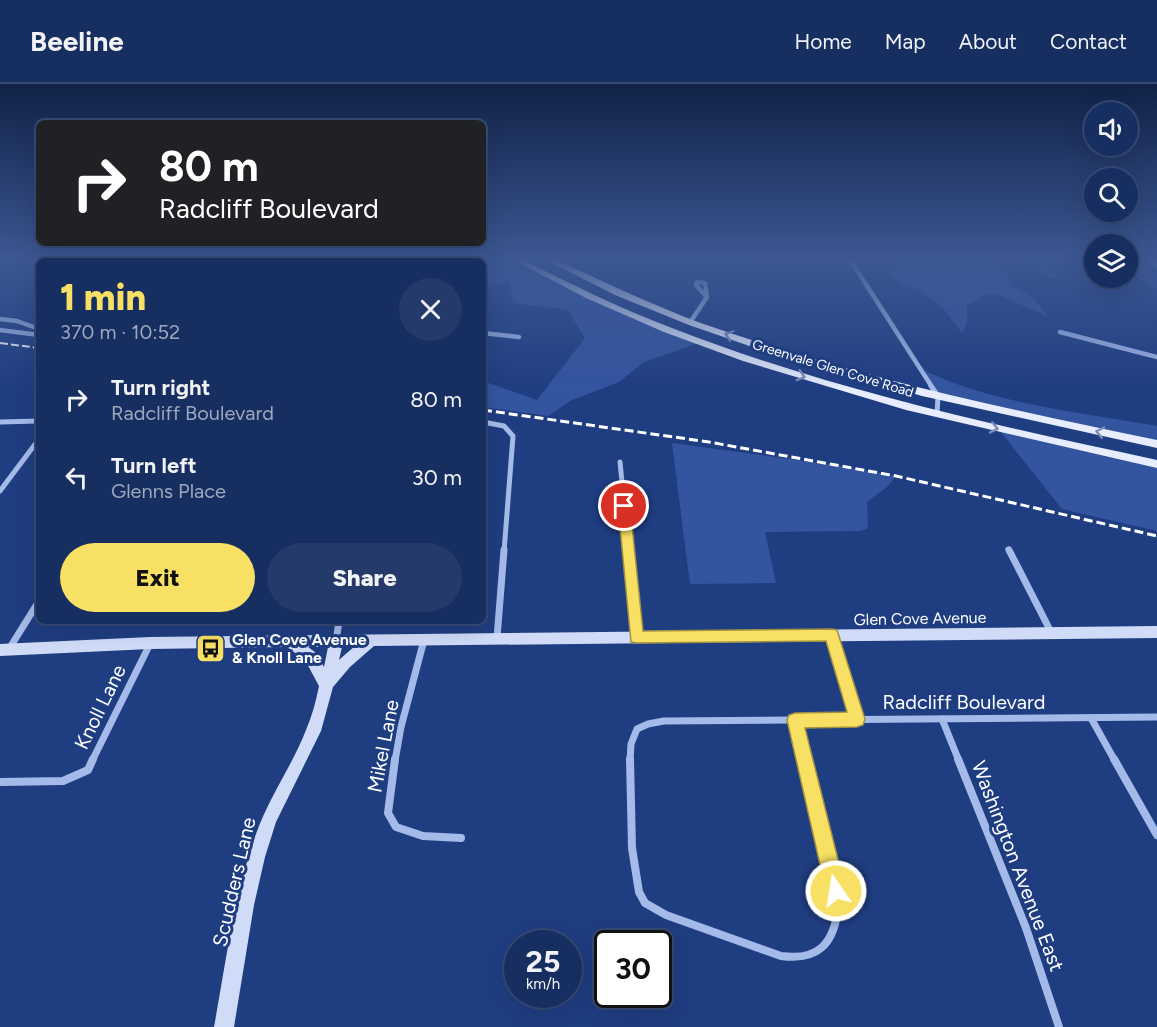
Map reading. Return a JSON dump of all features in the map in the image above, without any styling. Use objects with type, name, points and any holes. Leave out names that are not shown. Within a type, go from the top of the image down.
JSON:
[{"type":"main road","name":"Greenvale Glen Cove Road","points":[[605,302],[659,326],[747,358],[867,396],[1157,464]]},
{"type":"main road","name":"Greenvale Glen Cove Road","points":[[643,302],[783,353],[874,380],[1157,444]]},
{"type":"main road","points":[[867,396],[874,380]]},
{"type":"main road","name":"Glen Cove Avenue","points":[[4,650],[150,644],[424,639],[1157,632]]},
{"type":"main road","name":"Scudders Lane","points":[[326,685],[345,663],[371,641]]},
{"type":"main road","name":"Scudders Lane","points":[[224,1027],[249,894],[263,835],[279,795],[308,743],[320,713],[336,642]]},
{"type":"main road","points":[[291,643],[310,656],[326,685]]},
{"type":"street","points":[[691,321],[705,302]]},
{"type":"street","points":[[878,302],[939,396],[937,414]]},
{"type":"street","points":[[0,319],[17,321],[36,328]]},
{"type":"street","points":[[0,330],[36,335]]},
{"type":"street","points":[[1060,332],[1157,357]]},
{"type":"street","points":[[486,333],[519,337]]},
{"type":"street","points":[[0,422],[36,421]]},
{"type":"street","points":[[486,422],[504,425],[511,430],[513,436],[497,638]]},
{"type":"street","points":[[0,491],[36,443]]},
{"type":"street","points":[[620,462],[637,637]]},
{"type":"street","points":[[1008,549],[1051,633]]},
{"type":"street","points":[[4,650],[36,605]]},
{"type":"street","points":[[336,642],[339,624]]},
{"type":"street","points":[[832,635],[857,719]]},
{"type":"street","name":"Mikel Lane","points":[[424,639],[402,727],[392,776],[388,813],[396,827],[403,831],[423,836],[461,838]]},
{"type":"street","name":"Knoll Lane","points":[[0,782],[63,781],[88,770],[150,644]]},
{"type":"street","name":"Radcliff Boulevard","points":[[795,720],[838,908],[838,922],[829,942],[813,955],[781,956],[671,916],[645,904],[640,898],[636,884],[628,782],[634,736],[642,726],[664,721],[1157,717]]},
{"type":"street","points":[[1091,718],[1157,835]]},
{"type":"street","name":"Washington Avenue East","points":[[942,719],[1026,928],[1059,1027]]},
{"type":"shaded area","points":[[609,302],[701,342],[644,362],[619,382],[570,401],[548,416],[486,407],[486,382],[537,400],[585,338],[568,310],[513,303]]},
{"type":"shaded area","points":[[935,302],[972,302],[967,305],[967,323],[962,333],[944,309]]},
{"type":"shaded area","points":[[1015,302],[1037,302],[1049,317]]},
{"type":"shaded area","points":[[921,369],[977,391],[1007,399],[1157,426],[1157,444],[938,396]]},
{"type":"shaded area","points":[[999,430],[1157,464],[1157,531],[1062,509]]},
{"type":"shaded area","points":[[672,443],[896,476],[887,487],[867,502],[868,528],[861,531],[765,532],[776,583],[690,584]]},
{"type":"railway","points":[[0,343],[36,348]]},
{"type":"railway","points":[[486,410],[709,442],[896,476],[1157,536]]},
{"type":"place","name":"Glen Cove Avenue & Knoll Lane","points":[[211,648]]},
{"type":"route","points":[[624,506],[637,637],[832,635],[857,719],[795,720],[836,891]]}]
